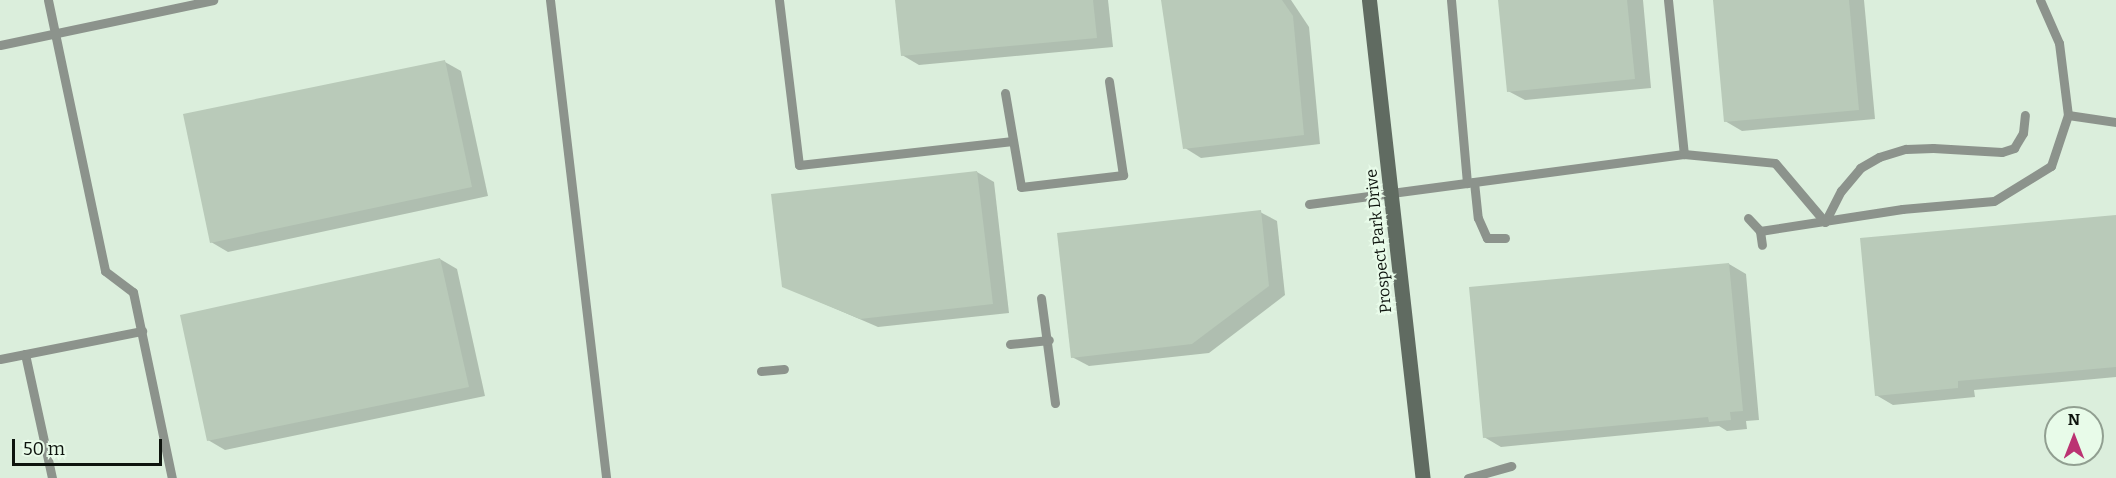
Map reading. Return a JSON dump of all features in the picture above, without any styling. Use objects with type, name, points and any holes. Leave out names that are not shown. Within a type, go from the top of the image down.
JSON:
[{"type":"street","name":"Prospect Park Drive","points":[[1369,0],[1423,478]]},
{"type":"lane","points":[[48,0],[105,270],[133,292],[172,478]]},
{"type":"lane","points":[[0,45],[213,0]]},
{"type":"lane","points":[[550,0],[606,478]]},
{"type":"lane","points":[[779,0],[799,165],[1013,141]]},
{"type":"lane","points":[[1451,0],[1470,182],[1478,218],[1487,238],[1505,238]]},
{"type":"lane","points":[[1668,0],[1684,154]]},
{"type":"lane","points":[[1760,231],[1902,209],[1994,201],[2051,166],[2068,115],[2059,43],[2040,0]]},
{"type":"lane","points":[[1005,93],[1021,187],[1123,175],[1109,81]]},
{"type":"lane","points":[[1825,222],[1840,191],[1860,168],[1880,157],[1906,149],[1932,148],[2002,152],[2014,148],[2023,133],[2025,115]]},
{"type":"lane","points":[[2068,115],[2116,122]]},
{"type":"lane","points":[[1310,204],[1684,154],[1775,163],[1825,222]]},
{"type":"lane","points":[[1748,218],[1760,231],[1762,245]]},
{"type":"lane","points":[[1041,298],[1055,403]]},
{"type":"lane","points":[[0,359],[142,331]]},
{"type":"lane","points":[[1010,344],[1048,340]]},
{"type":"lane","points":[[25,354],[52,478]]},
{"type":"lane","points":[[761,371],[784,369]]},
{"type":"lane","points":[[1468,478],[1511,466]]},
{"type":"lane","points":[[1423,478],[1432,478]]},
{"type":"building","points":[[895,0],[1093,0],[1097,38],[901,56]]},
{"type":"building","points":[[1161,0],[1282,0],[1293,16],[1304,135],[1183,149]]},
{"type":"building","points":[[1498,0],[1627,0],[1635,79],[1507,92]]},
{"type":"building","points":[[1713,0],[1849,0],[1859,110],[1724,122]]},
{"type":"building","points":[[445,60],[472,187],[210,243],[183,114]]},
{"type":"building","points":[[977,171],[993,304],[860,319],[782,287],[771,194]]},
{"type":"building","points":[[1261,210],[1269,286],[1192,344],[1071,358],[1057,233]]},
{"type":"building","points":[[2116,215],[2116,367],[1958,381],[1958,388],[1875,396],[1860,238]]},
{"type":"building","points":[[440,258],[469,387],[207,441],[180,315]]},
{"type":"building","points":[[1729,263],[1743,411],[1730,412],[1731,420],[1709,422],[1708,417],[1483,438],[1469,287]]}]
